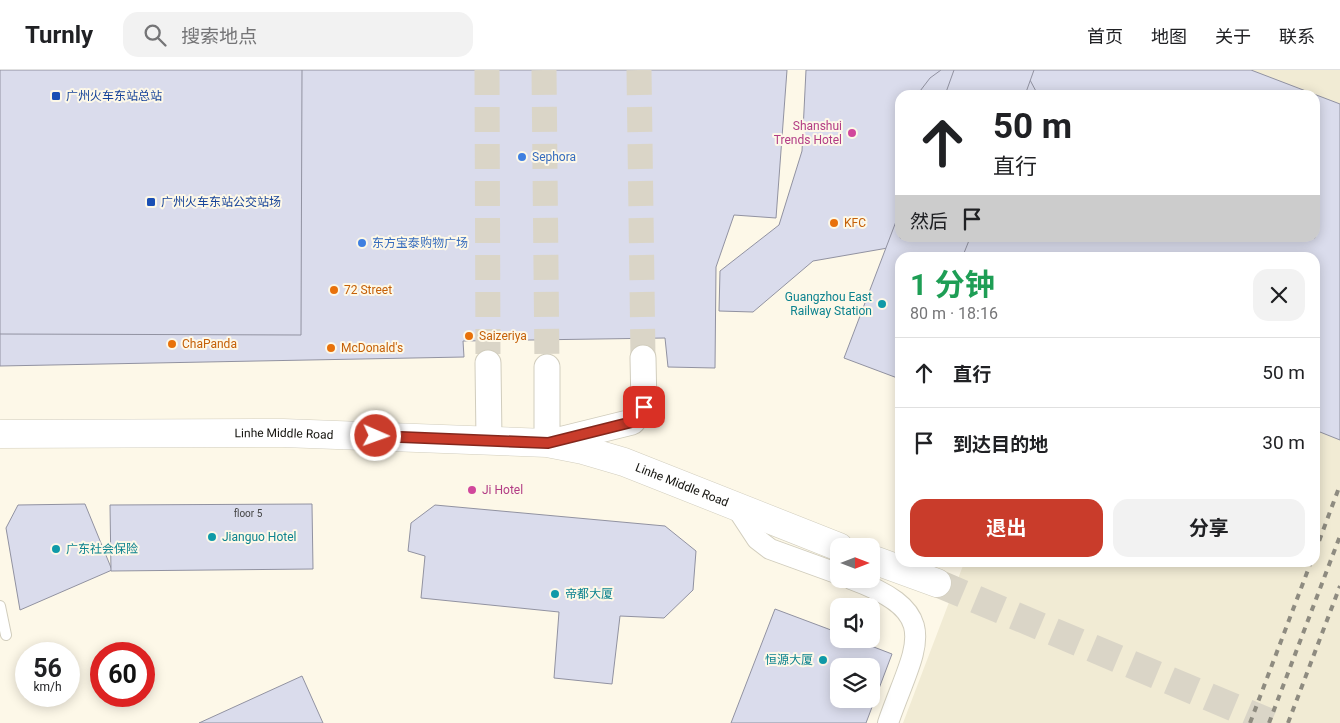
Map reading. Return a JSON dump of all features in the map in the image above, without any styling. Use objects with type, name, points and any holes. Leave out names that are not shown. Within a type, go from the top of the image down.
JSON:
[{"type":"main road","name":"Linhe Middle Road","points":[[0,434],[283,433],[548,443],[583,450],[624,462],[830,544]]},
{"type":"main road","points":[[880,562],[937,583]]},
{"type":"street","points":[[547,367],[548,443],[632,422],[644,407],[643,358]]},
{"type":"street","points":[[488,363],[489,440]]},
{"type":"street","points":[[736,507],[757,539],[770,549],[830,571]]},
{"type":"street","points":[[875,588],[909,612],[916,626],[916,643],[888,723]]},
{"type":"lane","points":[[0,606],[6,635]]},
{"type":"shaded area","points":[[1153,70],[1340,70],[1340,723],[903,723],[962,567],[1320,567],[1320,252],[1083,252],[1087,242],[1320,242],[1320,90],[1283,90]]},
{"type":"building","name":"东方宝泰购物广场","points":[[0,70],[787,70],[776,218],[734,215],[716,267],[715,368],[668,367],[665,338],[463,341],[464,357],[0,366]]},
{"type":"building","name":"广州火车东站公交站场","points":[[0,70],[302,70],[301,335],[0,334]]},
{"type":"building","points":[[806,70],[1251,70],[1303,90],[895,90],[895,242],[1320,242],[1320,96],[1340,104],[1340,440],[1320,432],[1320,252],[908,252],[905,245],[813,261],[753,312],[719,311],[720,271],[779,225],[802,151]]},
{"type":"building","points":[[941,70],[1016,70],[1030,80],[1035,90],[921,90],[930,78]]},
{"type":"building","points":[[954,70],[1034,70],[1027,90],[947,90]]},
{"type":"building","name":"Guangzhou East Railway Station","points":[[895,224],[895,242],[968,242],[964,252],[895,252],[895,377],[844,358]]},
{"type":"building","name":"广东社会保险","points":[[85,504],[112,570],[20,610],[6,528],[18,505]]},
{"type":"building","name":"Jianguo Hotel","points":[[312,504],[313,569],[111,571],[110,505]]},
{"type":"building","name":"帝都大厦","points":[[435,505],[665,526],[696,551],[693,590],[664,618],[620,616],[612,684],[554,678],[559,612],[421,598],[425,556],[408,551],[411,523]]},
{"type":"building","name":"恒源大厦","points":[[775,609],[830,630],[830,648],[876,648],[892,654],[880,686],[880,658],[830,658],[830,708],[872,708],[866,723],[731,723]]},
{"type":"building","points":[[302,676],[323,723],[199,723]]},
{"type":"tunnel","points":[[487,70],[488,363]]},
{"type":"tunnel","points":[[544,70],[547,367]]},
{"type":"tunnel","points":[[639,70],[643,358]]},
{"type":"tunnel","points":[[937,583],[1271,723]]},
{"type":"railway","points":[[1320,539],[1340,485]]},
{"type":"railway","points":[[1269,723],[1340,536]]},
{"type":"railway","points":[[1250,723],[1309,567]]},
{"type":"railway","points":[[1288,723],[1340,586]]},
{"type":"place","name":"广州火车东站总站","points":[[56,96]]},
{"type":"place","name":"Shanshui Trends Hotel","points":[[852,133]]},
{"type":"place","name":"Sephora","points":[[522,157]]},
{"type":"place","name":"广州火车东站公交站场","points":[[151,202]]},
{"type":"place","name":"KFC","points":[[834,223]]},
{"type":"place","name":"东方宝泰购物广场","points":[[362,243]]},
{"type":"place","name":"72 Street","points":[[334,290]]},
{"type":"place","name":"Guangzhou East Railway Station","points":[[882,304]]},
{"type":"place","name":"Saizeriya","points":[[469,336]]},
{"type":"place","name":"ChaPanda","points":[[172,344]]},
{"type":"place","name":"McDonald's","points":[[331,348]]},
{"type":"place","name":"Ji Hotel","points":[[472,490]]},
{"type":"place","name":"Jianguo Hotel","points":[[212,537]]},
{"type":"place","name":"广东社会保险","points":[[56,549]]},
{"type":"place","name":"帝都大厦","points":[[555,594]]},
{"type":"place","name":"恒源大厦","points":[[823,660]]},
{"type":"route","points":[[376,436],[548,443],[607,430],[632,422],[644,407]]}]
